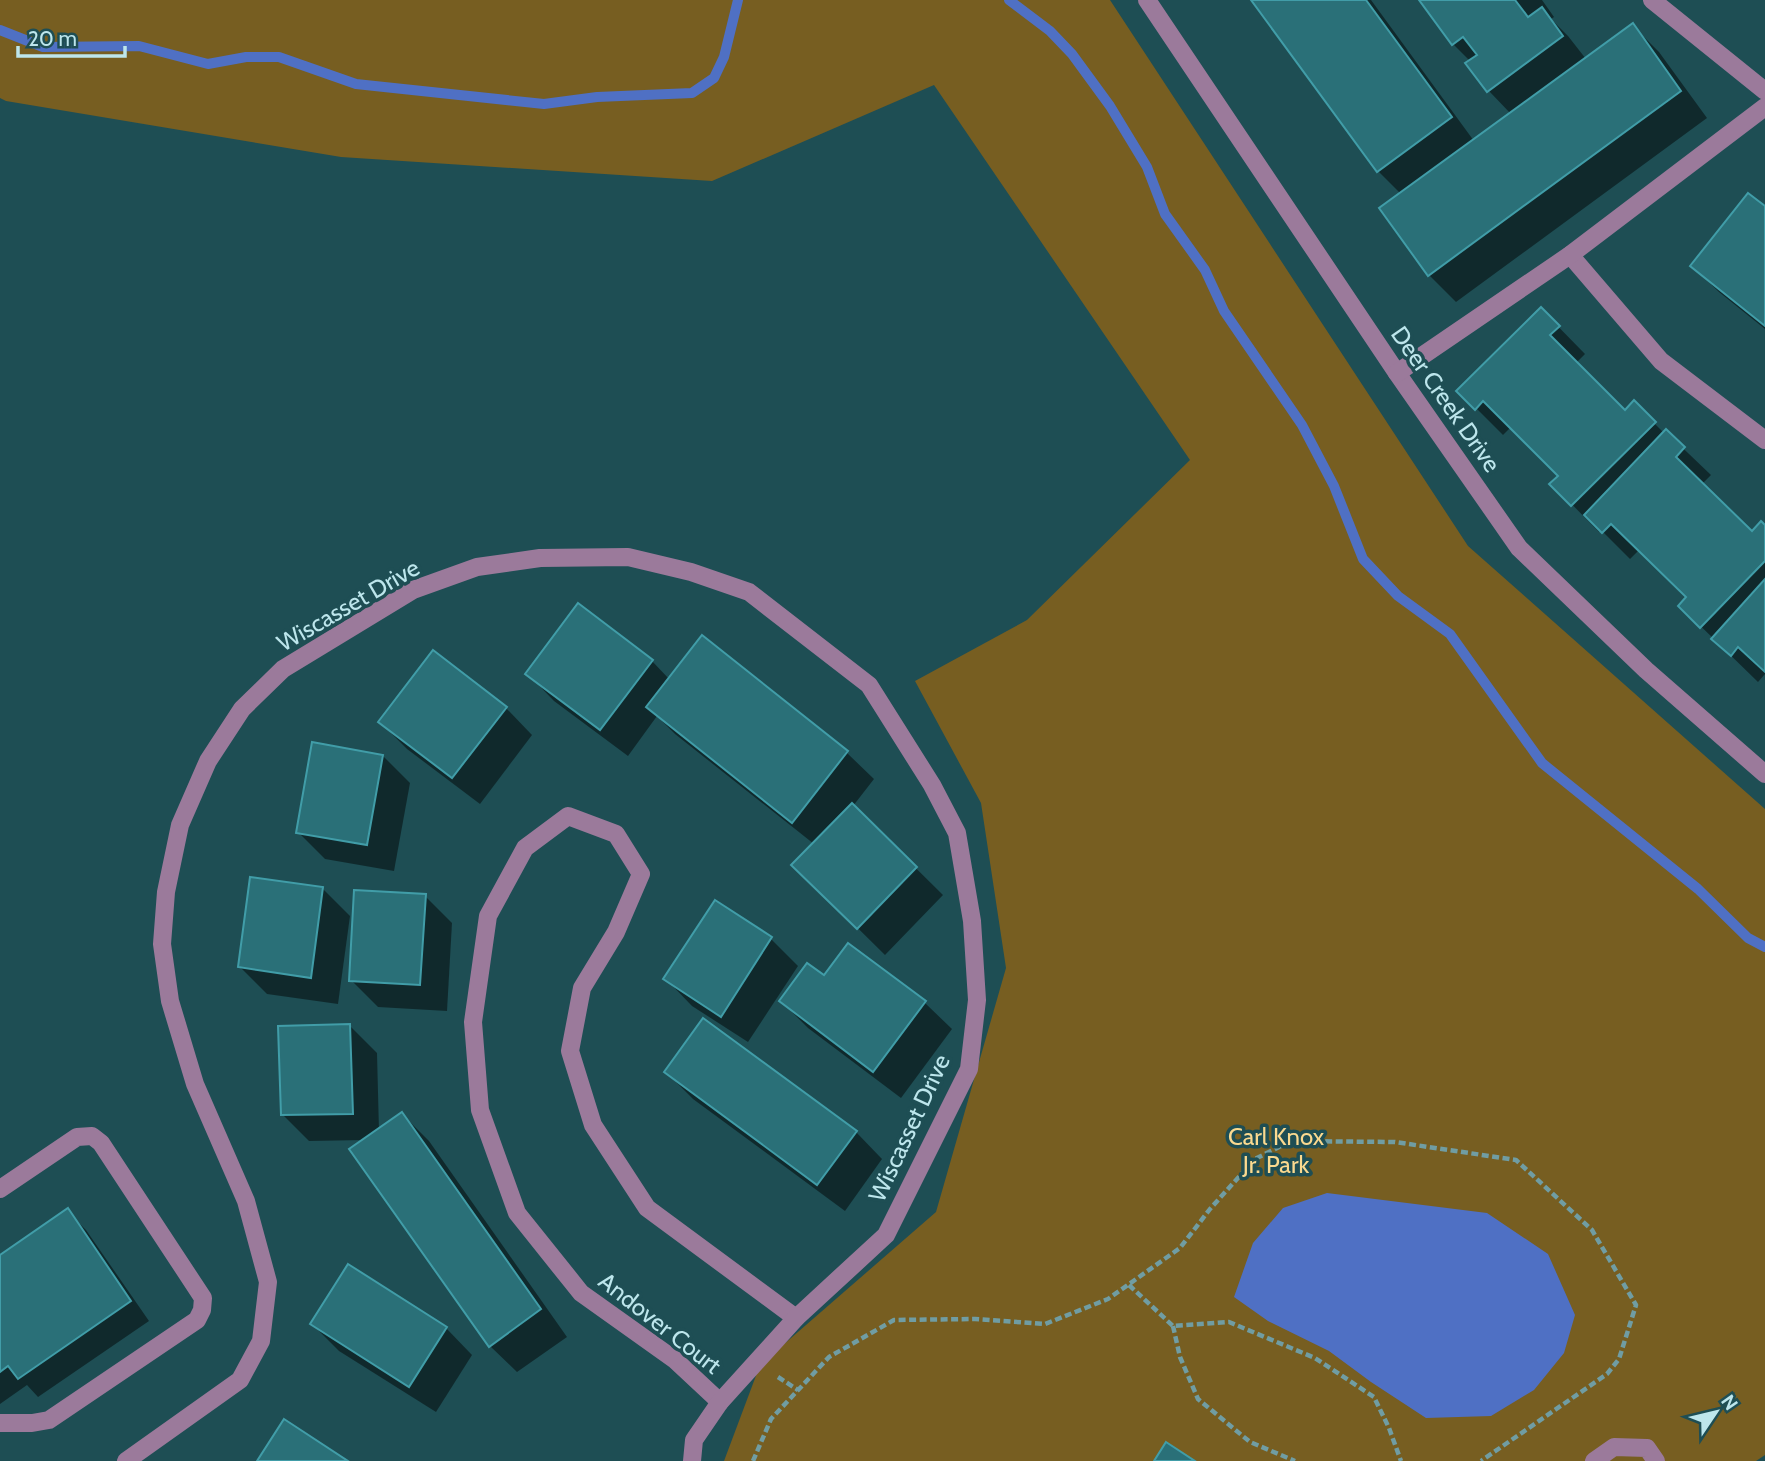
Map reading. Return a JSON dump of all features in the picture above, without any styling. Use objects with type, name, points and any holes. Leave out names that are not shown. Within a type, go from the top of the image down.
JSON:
[{"type":"street","name":"Deer Creek Drive","points":[[1147,0],[1397,373],[1519,548],[1646,670],[1765,774]]},
{"type":"street","points":[[1652,0],[1765,91]]},
{"type":"street","points":[[1397,373],[1570,255],[1765,107]]},
{"type":"street","points":[[1570,255],[1661,361],[1765,440]]},
{"type":"street","name":"Wiscasset Drive","points":[[126,1461],[240,1380],[261,1341],[268,1282],[246,1201],[195,1084],[170,1001],[162,944],[166,892],[180,825],[208,761],[242,709],[283,669],[413,590],[477,567],[540,558],[628,557],[691,572],[749,592],[869,685],[932,785],[957,833],[972,921],[976,1000],[969,1069],[886,1235],[796,1318],[720,1402],[694,1440],[692,1461]]},
{"type":"street","name":"Andover Court","points":[[720,1402],[675,1360],[581,1293],[517,1213],[480,1110],[473,1022],[488,916],[526,848],[568,816],[616,834],[641,874],[616,932],[582,988],[579,1000],[570,1051],[593,1125],[647,1208],[796,1318]]},
{"type":"street","points":[[0,1189],[76,1137],[92,1136],[101,1143],[203,1298],[202,1310],[197,1320],[49,1420],[0,1423]]},
{"type":"street","points":[[1594,1461],[1614,1447],[1647,1448],[1656,1461]]},
{"type":"path","points":[[753,1461],[771,1419],[829,1357],[894,1320],[975,1319],[1045,1324],[1108,1299],[1181,1248],[1210,1209],[1255,1159],[1291,1141],[1395,1142],[1516,1160],[1592,1230],[1636,1305],[1619,1359],[1607,1374],[1481,1461]]},
{"type":"path","points":[[1129,1284],[1173,1326],[1180,1357],[1198,1399],[1250,1442],[1295,1461]]},
{"type":"path","points":[[1173,1326],[1229,1322],[1315,1358],[1374,1397],[1389,1427],[1401,1461]]},
{"type":"green space","name":"Carl Knox Jr. Park","points":[[0,0],[1110,0],[1468,546],[1765,809],[1765,1455],[1756,1461],[724,1461],[760,1365],[936,1212],[1006,968],[981,803],[915,681],[1027,620],[1190,460],[934,85],[712,181],[341,157],[6,101],[0,98]]},
{"type":"water","points":[[1327,1193],[1487,1213],[1548,1254],[1575,1315],[1564,1353],[1534,1390],[1491,1416],[1426,1418],[1329,1351],[1268,1321],[1234,1297],[1253,1243],[1283,1208]]},
{"type":"building","points":[[1251,0],[1366,0],[1452,117],[1377,172]]},
{"type":"building","points":[[1419,0],[1515,0],[1528,17],[1542,7],[1563,36],[1487,92],[1465,63],[1477,55],[1463,37],[1452,45]]},
{"type":"building","points":[[1633,23],[1681,91],[1428,276],[1379,208]]},
{"type":"building","points":[[1748,193],[1765,206],[1765,326],[1690,266]]},
{"type":"building","points":[[1541,307],[1560,326],[1550,335],[1625,410],[1634,400],[1656,422],[1571,506],[1549,484],[1558,476],[1483,401],[1475,410],[1456,391]]},
{"type":"building","points":[[1666,429],[1685,447],[1676,457],[1752,531],[1761,521],[1765,525],[1765,561],[1700,628],[1678,606],[1686,597],[1611,524],[1602,533],[1584,515]]},
{"type":"building","points":[[1765,579],[1765,672],[1738,647],[1731,656],[1711,639]]},
{"type":"building","points":[[578,603],[653,660],[600,730],[525,674]]},
{"type":"building","points":[[702,635],[848,751],[792,823],[646,707]]},
{"type":"building","points":[[433,650],[507,707],[452,778],[378,722]]},
{"type":"building","points":[[312,742],[383,755],[367,845],[296,833]]},
{"type":"building","points":[[852,803],[917,867],[857,929],[791,865]]},
{"type":"building","points":[[250,877],[323,887],[311,978],[238,967]]},
{"type":"building","points":[[354,890],[426,894],[420,985],[349,981]]},
{"type":"building","points":[[715,900],[772,937],[721,1017],[663,979]]},
{"type":"building","points":[[848,943],[926,1001],[873,1072],[779,1001],[807,963],[824,975]]},
{"type":"building","points":[[703,1018],[857,1131],[817,1185],[664,1072]]},
{"type":"building","points":[[350,1024],[353,1114],[281,1115],[278,1026]]},
{"type":"building","points":[[402,1112],[541,1309],[489,1347],[349,1149]]},
{"type":"building","points":[[68,1208],[131,1301],[18,1379],[8,1366],[0,1372],[0,1255]]},
{"type":"building","points":[[348,1264],[447,1327],[409,1387],[310,1324]]},
{"type":"building","points":[[284,1419],[348,1461],[257,1461]]},
{"type":"building","points":[[1166,1442],[1195,1461],[1154,1461]]},
{"type":"waterway","points":[[0,30],[43,47],[139,46],[208,64],[246,57],[279,57],[356,84],[544,104],[597,97],[692,93],[714,78],[724,57],[738,0]]},
{"type":"waterway","points":[[1009,0],[1050,31],[1072,54],[1110,106],[1147,167],[1165,214],[1205,270],[1224,311],[1302,425],[1334,486],[1363,559],[1398,596],[1450,634],[1542,763],[1698,889],[1748,938],[1765,947]]}]
